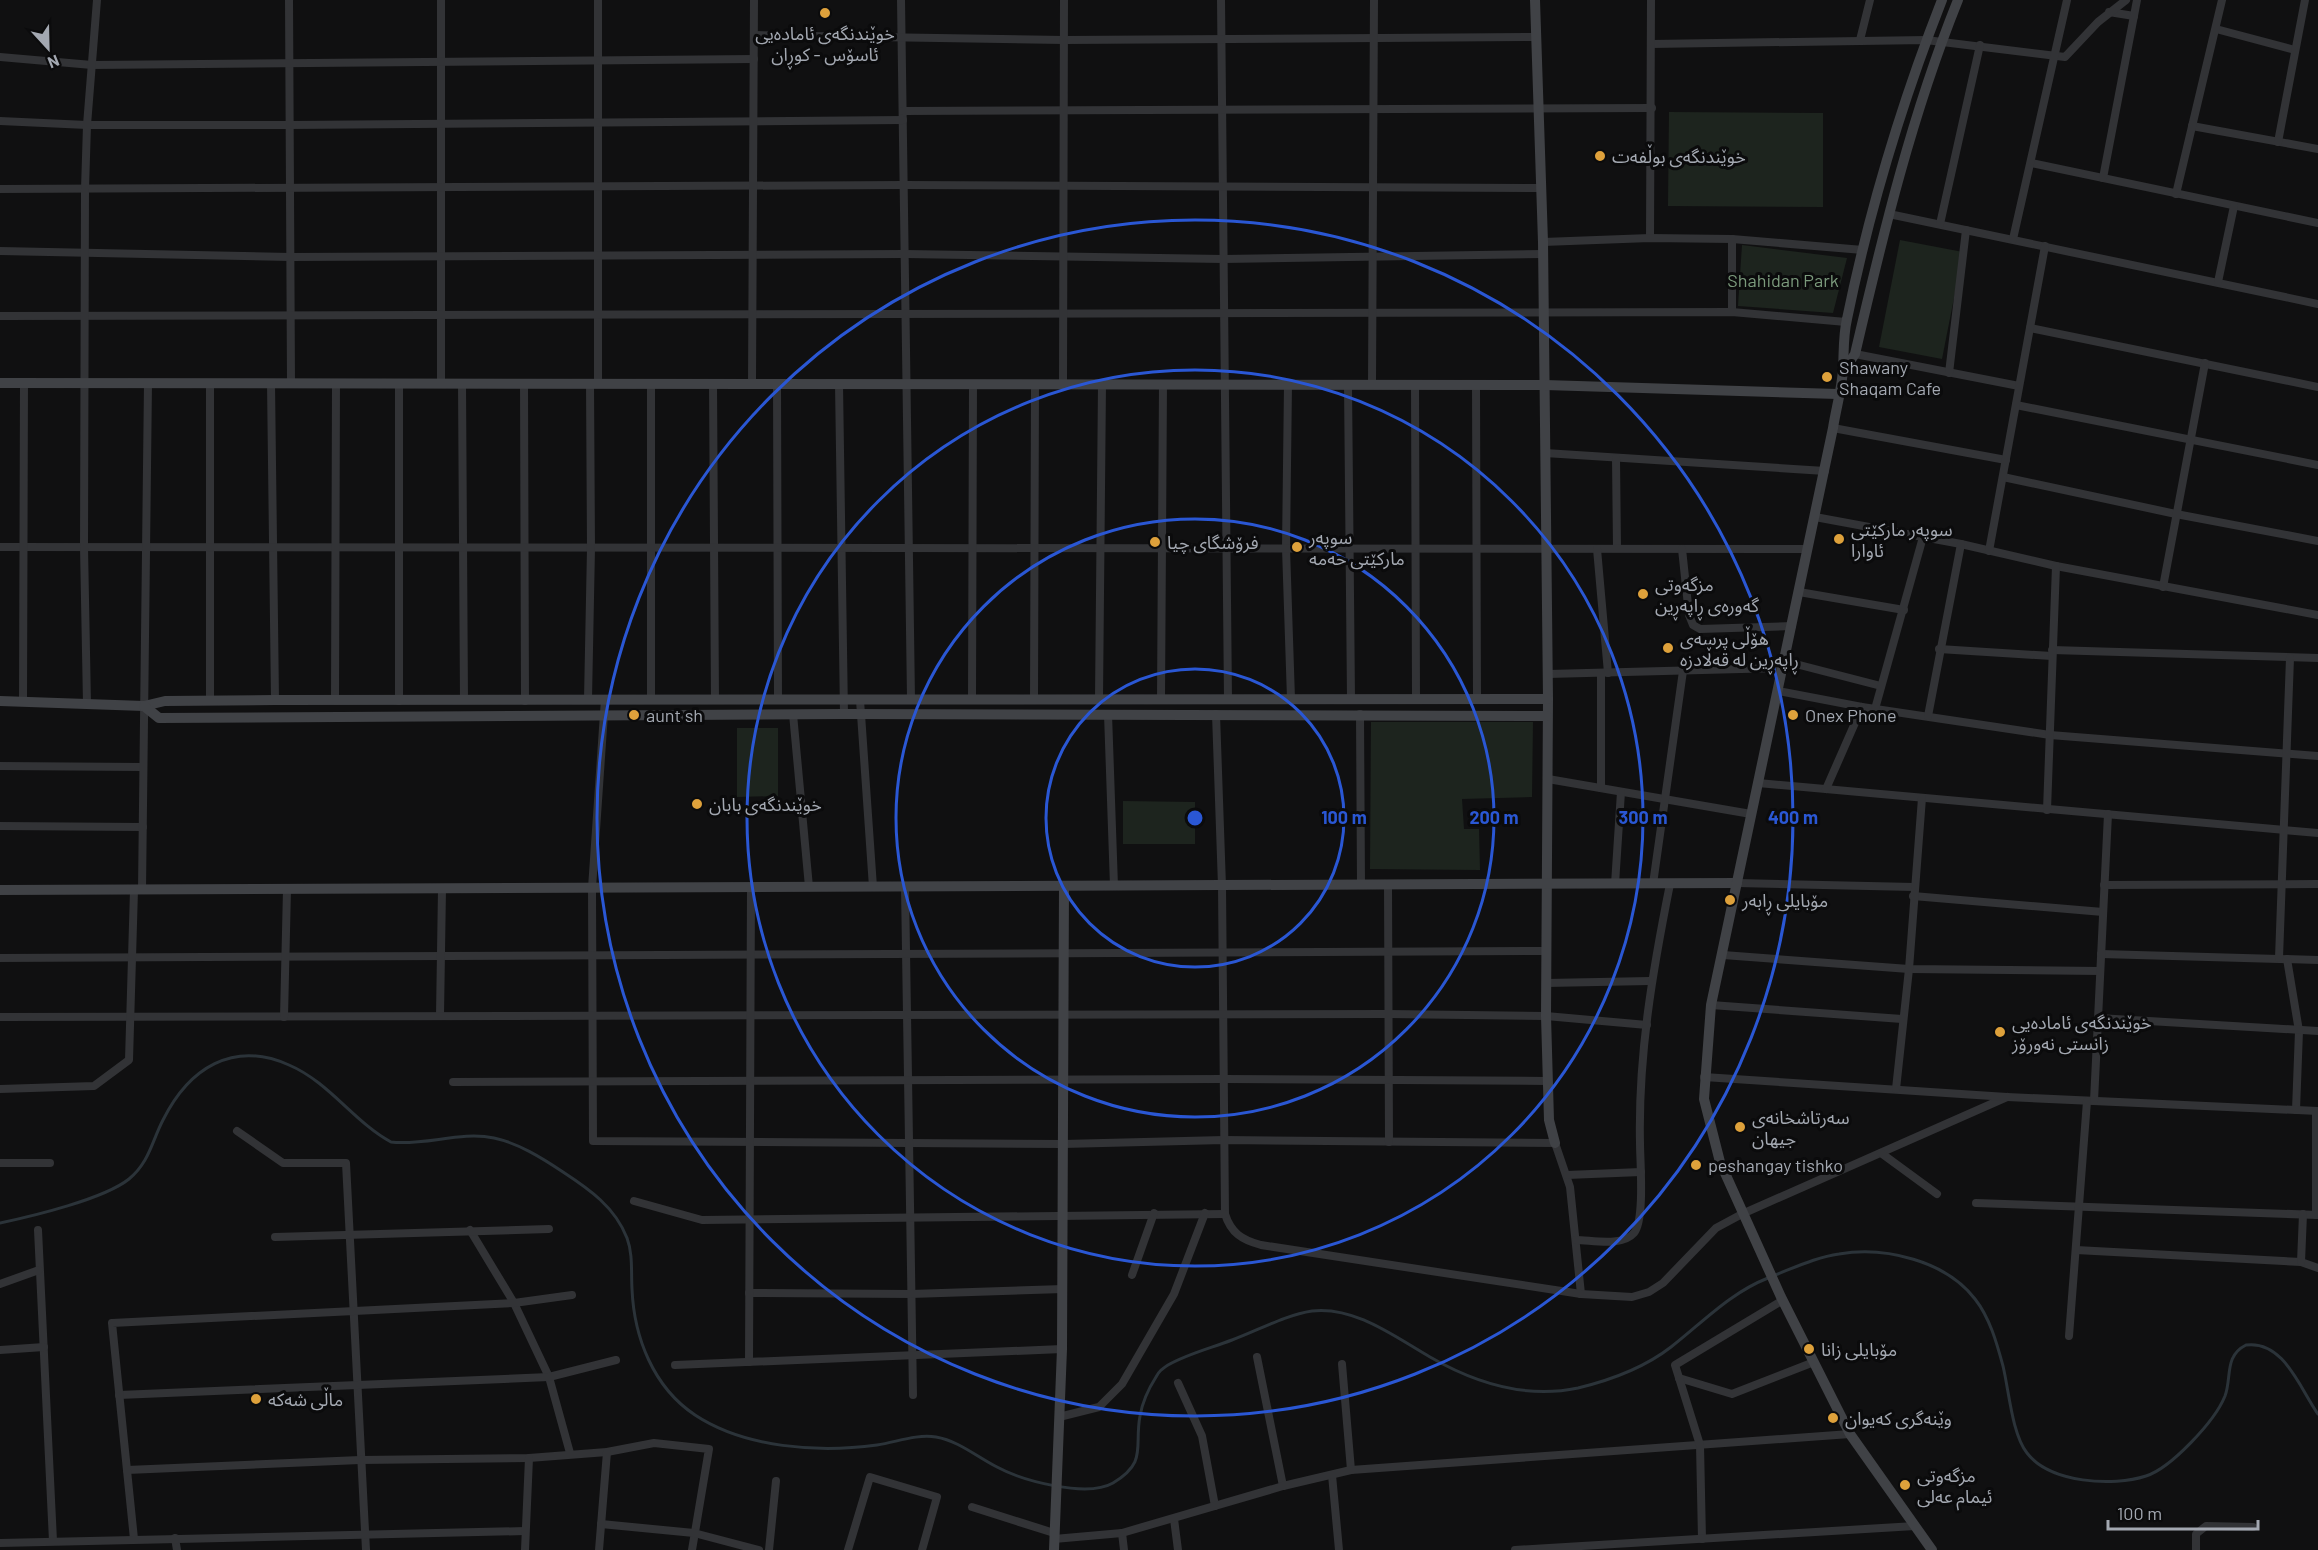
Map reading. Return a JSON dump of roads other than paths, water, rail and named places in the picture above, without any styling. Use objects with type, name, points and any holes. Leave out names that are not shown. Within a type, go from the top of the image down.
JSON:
[{"type":"street","points":[[87,704],[84,547],[85,189],[87,125],[97,0]]},
{"type":"street","points":[[289,0],[291,383]]},
{"type":"street","points":[[441,0],[441,383]]},
{"type":"street","points":[[588,699],[594,383],[598,314],[598,0]]},
{"type":"street","points":[[752,383],[754,0]]},
{"type":"street","points":[[901,0],[911,699]]},
{"type":"street","points":[[1063,384],[1064,0]]},
{"type":"street","points":[[1221,0],[1228,699]]},
{"type":"street","points":[[1372,384],[1374,0]]},
{"type":"street","points":[[1535,0],[1542,188],[1545,385],[1544,549],[1548,674],[1545,951],[1547,1081],[1549,1120],[1567,1174],[1581,1294]]},
{"type":"street","points":[[1650,238],[1651,0]]},
{"type":"street","points":[[1860,40],[1870,0]]},
{"type":"street","points":[[1932,1550],[1850,1434],[1782,1299],[1742,1214],[1713,1141],[1704,1099],[1704,1077],[1711,1005],[1825,471],[1844,371],[1846,322],[1863,250],[1926,39],[1942,0]]},
{"type":"street","points":[[1844,371],[1855,354],[1889,214],[1942,40],[1958,0]]},
{"type":"street","points":[[2013,240],[2067,0]]},
{"type":"street","points":[[1651,44],[1926,39],[2065,57],[2109,12],[2126,0]]},
{"type":"street","points":[[2103,178],[2137,0]]},
{"type":"street","points":[[2176,194],[2223,0]]},
{"type":"street","points":[[2278,141],[2305,0]]},
{"type":"street","points":[[2109,12],[2134,16]]},
{"type":"street","points":[[2216,29],[2295,50]]},
{"type":"street","points":[[754,35],[1064,40],[1536,38]]},
{"type":"street","points":[[1940,224],[1980,45]]},
{"type":"street","points":[[1,59],[92,65],[754,59]]},
{"type":"street","points":[[0,121],[87,125],[441,124],[754,121],[1064,110],[1652,108]]},
{"type":"street","points":[[2192,126],[2318,149]]},
{"type":"street","points":[[2031,164],[2318,223]]},
{"type":"street","points":[[0,189],[904,185],[1542,188]]},
{"type":"street","points":[[2218,282],[2235,206]]},
{"type":"street","points":[[1889,214],[2318,303]]},
{"type":"street","points":[[1949,374],[1966,230]]},
{"type":"street","points":[[0,251],[290,257],[905,254],[1223,259],[1372,257],[1543,248],[1650,238],[1732,239],[1863,250]]},
{"type":"street","points":[[1732,239],[1732,312]]},
{"type":"street","points":[[1989,551],[2045,246]]},
{"type":"street","points":[[0,316],[291,314],[1543,315],[1732,312],[1846,322]]},
{"type":"street","points":[[2030,328],[2318,387]]},
{"type":"street","points":[[1855,354],[2019,386]]},
{"type":"street","points":[[2163,587],[2205,363]]},
{"type":"street","points":[[0,1089],[94,1086],[129,1059],[132,957],[143,827],[148,382]]},
{"type":"street","points":[[0,383],[1415,384],[1545,385],[1839,394]]},
{"type":"street","points":[[23,702],[24,383]]},
{"type":"street","points":[[210,383],[210,700]]},
{"type":"street","points":[[271,383],[275,700]]},
{"type":"street","points":[[335,700],[336,383]]},
{"type":"street","points":[[399,383],[399,701]]},
{"type":"street","points":[[462,383],[464,700]]},
{"type":"street","points":[[524,383],[525,701]]},
{"type":"street","points":[[713,383],[715,700]]},
{"type":"street","points":[[777,383],[778,700]]},
{"type":"street","points":[[651,384],[651,699]]},
{"type":"street","points":[[839,384],[844,714]]},
{"type":"street","points":[[972,699],[973,384]]},
{"type":"street","points":[[1034,699],[1035,384]]},
{"type":"street","points":[[1099,699],[1102,384]]},
{"type":"street","points":[[1161,699],[1163,384]]},
{"type":"street","points":[[1288,384],[1286,548],[1291,699]]},
{"type":"street","points":[[1348,384],[1351,699]]},
{"type":"street","points":[[1415,384],[1416,699]]},
{"type":"street","points":[[1476,385],[1477,699]]},
{"type":"street","points":[[2016,405],[2318,465]]},
{"type":"street","points":[[1833,428],[2006,459]]},
{"type":"street","points":[[1545,453],[1825,471]]},
{"type":"street","points":[[1616,458],[1617,548]]},
{"type":"street","points":[[2003,477],[2176,514],[2318,541]]},
{"type":"street","points":[[1815,517],[1961,544],[2163,587],[2318,615]]},
{"type":"street","points":[[1875,709],[1923,537]]},
{"type":"street","points":[[1928,716],[1939,649],[1961,544]]},
{"type":"street","points":[[0,547],[1808,549]]},
{"type":"street","points":[[1598,549],[1605,673],[1601,788]]},
{"type":"street","points":[[1682,549],[1689,615],[1693,625],[1701,629],[1792,626]]},
{"type":"street","points":[[2047,810],[2056,566]]},
{"type":"street","points":[[1799,592],[1904,609]]},
{"type":"street","points":[[1939,649],[2318,658]]},
{"type":"street","points":[[2290,658],[2281,884],[2283,959],[2299,1031],[2296,1110]]},
{"type":"street","points":[[1548,674],[1683,671],[1783,665],[1881,686]]},
{"type":"street","points":[[1653,884],[1683,671]]},
{"type":"street","points":[[1778,691],[1862,707],[2050,735],[2318,756]]},
{"type":"street","points":[[605,699],[592,888],[593,1142],[1063,1144],[1224,1140],[1555,1143]]},
{"type":"street","points":[[941,699],[941,714]]},
{"type":"street","points":[[0,701],[144,706],[165,701],[210,700],[1548,699]]},
{"type":"street","points":[[860,700],[873,887]]},
{"type":"street","points":[[144,706],[159,718],[604,714],[1547,716]]},
{"type":"street","points":[[1826,789],[1862,707]]},
{"type":"street","points":[[793,714],[809,887]]},
{"type":"street","points":[[1108,714],[1114,886]]},
{"type":"street","points":[[1216,714],[1222,885],[1225,1214],[1239,1236],[1261,1245],[1581,1294],[1632,1297],[1649,1292],[1670,1277],[1716,1228],[1742,1214],[2007,1097]]},
{"type":"street","points":[[1360,714],[1361,885]]},
{"type":"street","points":[[0,766],[144,767]]},
{"type":"street","points":[[1548,779],[1751,814]]},
{"type":"street","points":[[1758,783],[2318,833]]},
{"type":"street","points":[[1615,884],[1621,792]]},
{"type":"street","points":[[1896,1089],[1909,969],[1922,798]]},
{"type":"street","points":[[2069,1336],[2098,1018],[2108,814]]},
{"type":"street","points":[[0,826],[143,827]]},
{"type":"street","points":[[0,890],[1547,884],[1914,887]]},
{"type":"street","points":[[1576,1240],[1617,1241],[1633,1234],[1638,1219],[1641,1172],[1639,1108],[1650,981],[1670,884]]},
{"type":"street","points":[[2104,885],[2318,884]]},
{"type":"street","points":[[1388,885],[1389,1142]]},
{"type":"street","points":[[1054,1540],[1063,1289],[1064,886]]},
{"type":"street","points":[[748,1362],[751,887]]},
{"type":"street","points":[[904,887],[912,1395]]},
{"type":"street","points":[[284,1017],[287,889]]},
{"type":"street","points":[[440,1015],[442,889]]},
{"type":"street","points":[[1913,896],[2103,912]]},
{"type":"street","points":[[0,958],[1545,951]]},
{"type":"street","points":[[2101,954],[2318,960]]},
{"type":"street","points":[[1723,955],[1909,969],[2100,971]]},
{"type":"street","points":[[1546,983],[1650,981]]},
{"type":"street","points":[[1711,1005],[1902,1019]]},
{"type":"street","points":[[0,1017],[1388,1014],[1546,1016],[1647,1025]]},
{"type":"street","points":[[2098,1018],[2318,1031]]},
{"type":"street","points":[[1704,1077],[2007,1097],[2317,1111],[2317,1215],[1976,1203]]},
{"type":"street","points":[[453,1082],[1224,1079],[1547,1081]]},
{"type":"street","points":[[237,1131],[283,1163],[346,1163],[366,1550]]},
{"type":"street","points":[[1881,1153],[1937,1194]]},
{"type":"street","points":[[0,1163],[50,1163]]},
{"type":"street","points":[[1567,1174],[1641,1172]]},
{"type":"street","points":[[634,1201],[702,1220],[1154,1213],[1225,1214]]},
{"type":"street","points":[[1132,1275],[1154,1213]]},
{"type":"street","points":[[1059,1417],[1099,1407],[1122,1384],[1174,1294],[1205,1213]]},
{"type":"street","points":[[2301,1262],[2303,1214]]},
{"type":"street","points":[[275,1237],[549,1229]]},
{"type":"street","points":[[38,1230],[53,1541]]},
{"type":"street","points":[[470,1230],[514,1303],[549,1377],[570,1453]]},
{"type":"street","points":[[2076,1250],[2301,1262],[2318,1268]]},
{"type":"street","points":[[0,1284],[39,1270]]},
{"type":"street","points":[[749,1293],[911,1293],[1063,1289]]},
{"type":"street","points":[[134,1539],[112,1323],[514,1303],[572,1295]]},
{"type":"street","points":[[1702,1539],[1700,1445],[1675,1365],[1782,1299]]},
{"type":"street","points":[[0,1350],[44,1347]]},
{"type":"street","points":[[675,1365],[1062,1349]]},
{"type":"street","points":[[1257,1357],[1283,1486]]},
{"type":"street","points":[[119,1395],[549,1377],[616,1360]]},
{"type":"street","points":[[1679,1378],[1732,1394],[1814,1362]]},
{"type":"street","points":[[1342,1364],[1351,1470]]},
{"type":"street","points":[[1178,1383],[1202,1436],[1215,1506]]},
{"type":"street","points":[[972,1507],[1054,1540],[1122,1533],[1283,1486],[1351,1470],[1850,1434]]},
{"type":"street","points":[[127,1470],[360,1460],[528,1458],[570,1453],[607,1452],[654,1443],[709,1449],[692,1550]]},
{"type":"street","points":[[599,1550],[607,1452]]},
{"type":"street","points":[[525,1550],[528,1458]]},
{"type":"street","points":[[1332,1475],[1339,1550]]},
{"type":"street","points":[[848,1550],[870,1477],[937,1497],[922,1550]]},
{"type":"street","points":[[769,1550],[776,1481]]},
{"type":"street","points":[[1174,1519],[1178,1550]]},
{"type":"street","points":[[601,1524],[694,1533],[759,1550]]},
{"type":"street","points":[[1515,1550],[1671,1546],[1702,1539],[1915,1526]]},
{"type":"street","points":[[2196,1550],[2196,1534],[2206,1526],[2253,1527]]},
{"type":"street","points":[[0,1543],[525,1531]]},
{"type":"street","points":[[1122,1533],[1124,1550]]},
{"type":"street","points":[[176,1538],[177,1550]]},
{"type":"waterway","points":[[0,1223],[68,1206],[118,1186],[136,1173],[174,1102],[200,1073],[231,1058],[249,1056],[269,1058],[289,1065],[317,1081],[365,1124],[391,1142],[417,1142],[468,1136],[494,1138],[512,1143],[538,1156],[592,1192],[616,1217],[627,1238],[631,1257],[632,1289],[637,1325],[648,1360],[680,1404],[715,1426],[759,1441],[807,1448],[854,1447],[877,1445],[914,1437],[936,1437],[952,1442],[1022,1478],[1055,1486],[1088,1489],[1113,1483],[1131,1468],[1137,1453],[1142,1406],[1162,1369],[1183,1358],[1292,1316],[1312,1311],[1344,1313],[1389,1332],[1447,1366],[1483,1381],[1520,1390],[1559,1391],[1603,1381],[1650,1361],[1729,1300],[1768,1278]]},
{"type":"waterway","points":[[1775,1275],[1823,1257],[1857,1252],[1876,1252],[1913,1259],[1948,1275],[1975,1299],[1989,1323],[2003,1366],[2014,1424],[2022,1445],[2037,1463],[2066,1476],[2083,1480],[2117,1481],[2146,1476],[2167,1464],[2202,1430],[2220,1406],[2227,1389],[2234,1355],[2246,1345],[2271,1350],[2281,1358],[2290,1368],[2318,1414]]},
{"type":"place","name":"خوێندنگەی ئامادەیی ئاسۆس - کوڕان","points":[[825,13]]},
{"type":"place","name":"خوێندنگەی بوڵفەت","points":[[1600,156]]},
{"type":"place","name":"Shawany Shaqam Cafe","points":[[1827,377]]},
{"type":"place","name":"سوپەر مارکێتی ئاوارا","points":[[1839,539]]},
{"type":"place","name":"فرۆشگای چیا","points":[[1155,542]]},
{"type":"place","name":"سوپەر مارکێتی حەمە","points":[[1297,547]]},
{"type":"place","name":"مزگەوتی گەورەی ڕاپەڕین","points":[[1643,594]]},
{"type":"place","name":"هۆڵی پرسەی ڕاپەڕین لە قەڵادزە","points":[[1668,648]]},
{"type":"place","name":"aunt sh","points":[[634,715]]},
{"type":"place","name":"Onex Phone","points":[[1793,715]]},
{"type":"place","name":"خوێندنگەی بابان","points":[[697,804]]},
{"type":"place","name":"مۆبایلی ڕابەر","points":[[1730,900]]},
{"type":"place","name":"خوێندنگەی ئامادەیی زانستی نەورۆز","points":[[2000,1032]]},
{"type":"place","name":"سەرتاشخانەی جیهان","points":[[1740,1127]]},
{"type":"place","name":"peshangay tishko","points":[[1696,1165]]},
{"type":"place","name":"مۆبایلی زانا","points":[[1809,1349]]},
{"type":"place","name":"ماڵی شەکە","points":[[256,1399]]},
{"type":"place","name":"وێنەگری کەیوان","points":[[1833,1418]]},
{"type":"place","name":"مزگەوتی ئیمام عەلی","points":[[1905,1485]]},
{"type":"park label","name":"Shahidan Park","points":[[1783,280]]}]
